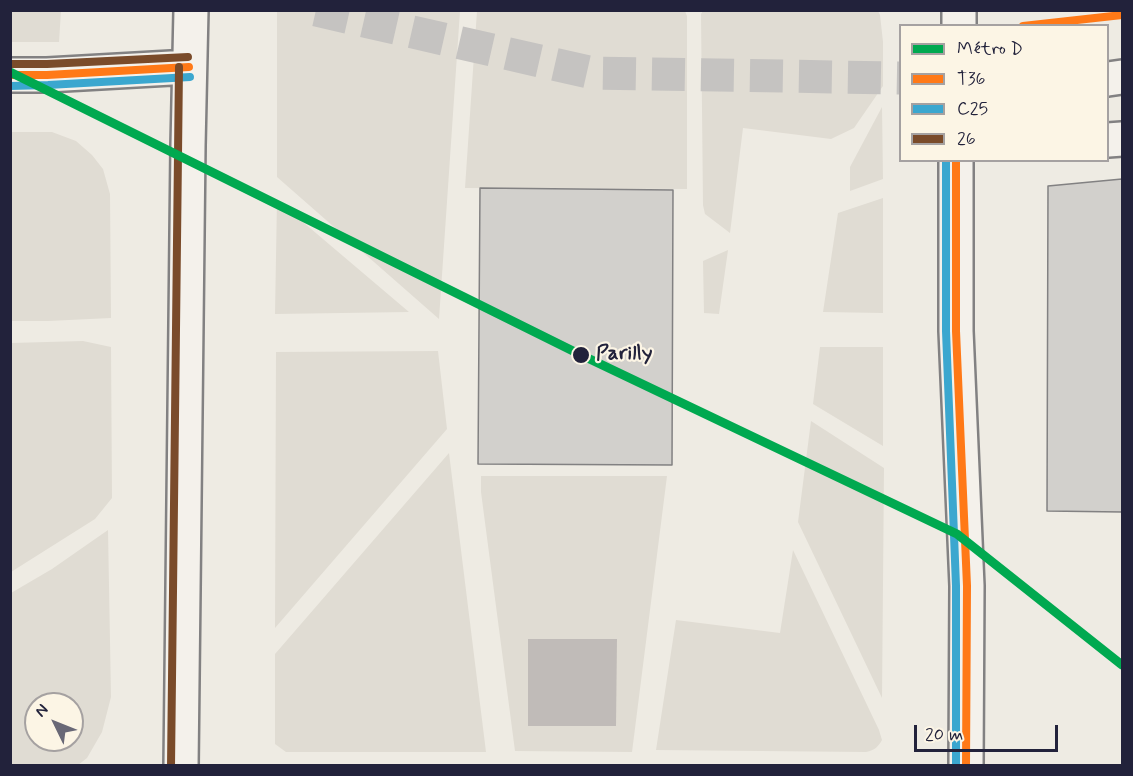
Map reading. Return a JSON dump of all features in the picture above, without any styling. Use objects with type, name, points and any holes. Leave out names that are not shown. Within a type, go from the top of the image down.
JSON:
[{"type":"street","points":[[182,765],[191,10]]},
{"type":"street","points":[[10,75],[189,67]]},
{"type":"street","points":[[956,162],[956,331],[967,586],[966,762]]},
{"type":"shaded area","points":[[10,11],[61,11],[59,42],[11,42]]},
{"type":"shaded area","points":[[277,11],[460,11],[439,319],[277,177]]},
{"type":"shaded area","points":[[477,11],[685,11],[687,16],[687,189],[465,188]]},
{"type":"shaded area","points":[[703,11],[878,11],[880,15],[883,42],[883,86],[854,128],[831,139],[743,128],[730,233],[705,214],[703,205],[701,14]]},
{"type":"shaded area","points":[[882,107],[883,179],[850,191],[850,167]]},
{"type":"shaded area","points":[[11,132],[52,132],[76,141],[103,169],[110,194],[111,318],[11,321]]},
{"type":"shaded area","points":[[883,198],[883,313],[823,312],[838,213]]},
{"type":"shaded area","points":[[277,200],[409,312],[275,314]]},
{"type":"shaded area","points":[[728,250],[719,314],[704,313],[703,261]]},
{"type":"shaded area","points":[[83,341],[111,347],[112,498],[95,519],[11,572],[11,343]]},
{"type":"shaded area","points":[[820,347],[883,347],[883,446],[813,404]]},
{"type":"shaded area","points":[[438,351],[447,429],[275,628],[276,352]]},
{"type":"shaded area","points":[[811,421],[884,468],[882,698],[798,522]]},
{"type":"shaded area","points":[[449,453],[486,752],[286,752],[275,744],[275,654]]},
{"type":"shaded area","points":[[481,476],[667,476],[632,752],[515,751],[481,492]]},
{"type":"shaded area","points":[[108,530],[111,697],[102,732],[87,758],[78,765],[11,765],[11,593],[52,569]]},
{"type":"shaded area","points":[[793,550],[879,730],[881,742],[874,749],[866,752],[656,750],[676,620],[780,633]]},
{"type":"shaded area","points":[[528,639],[617,639],[616,726],[528,726]]},
{"type":"building","points":[[1122,179],[1122,512],[1047,511],[1048,186]]},
{"type":"building","points":[[480,188],[673,190],[672,465],[478,464]]},
{"type":"tunnel","points":[[316,10],[593,73],[899,78]]},
{"type":"metro line","name":"D","points":[[10,72],[575,352],[957,534],[1122,665]]},
{"type":"transit line","name":"T36","points":[[1041,24],[1122,15]]},
{"type":"transit line","name":"26","points":[[10,64],[188,57]]},
{"type":"transit line","name":"26","points":[[171,766],[179,67]]},
{"type":"transit line","name":"T36","points":[[10,75],[189,67]]},
{"type":"transit line","name":"C25","points":[[10,86],[190,77]]},
{"type":"transit line","name":"C25","points":[[946,162],[946,331],[956,586],[956,766]]},
{"type":"transit line","name":"T36","points":[[956,162],[956,331],[967,586],[966,766]]},
{"type":"place","name":"Parilly","points":[[581,355]]}]
